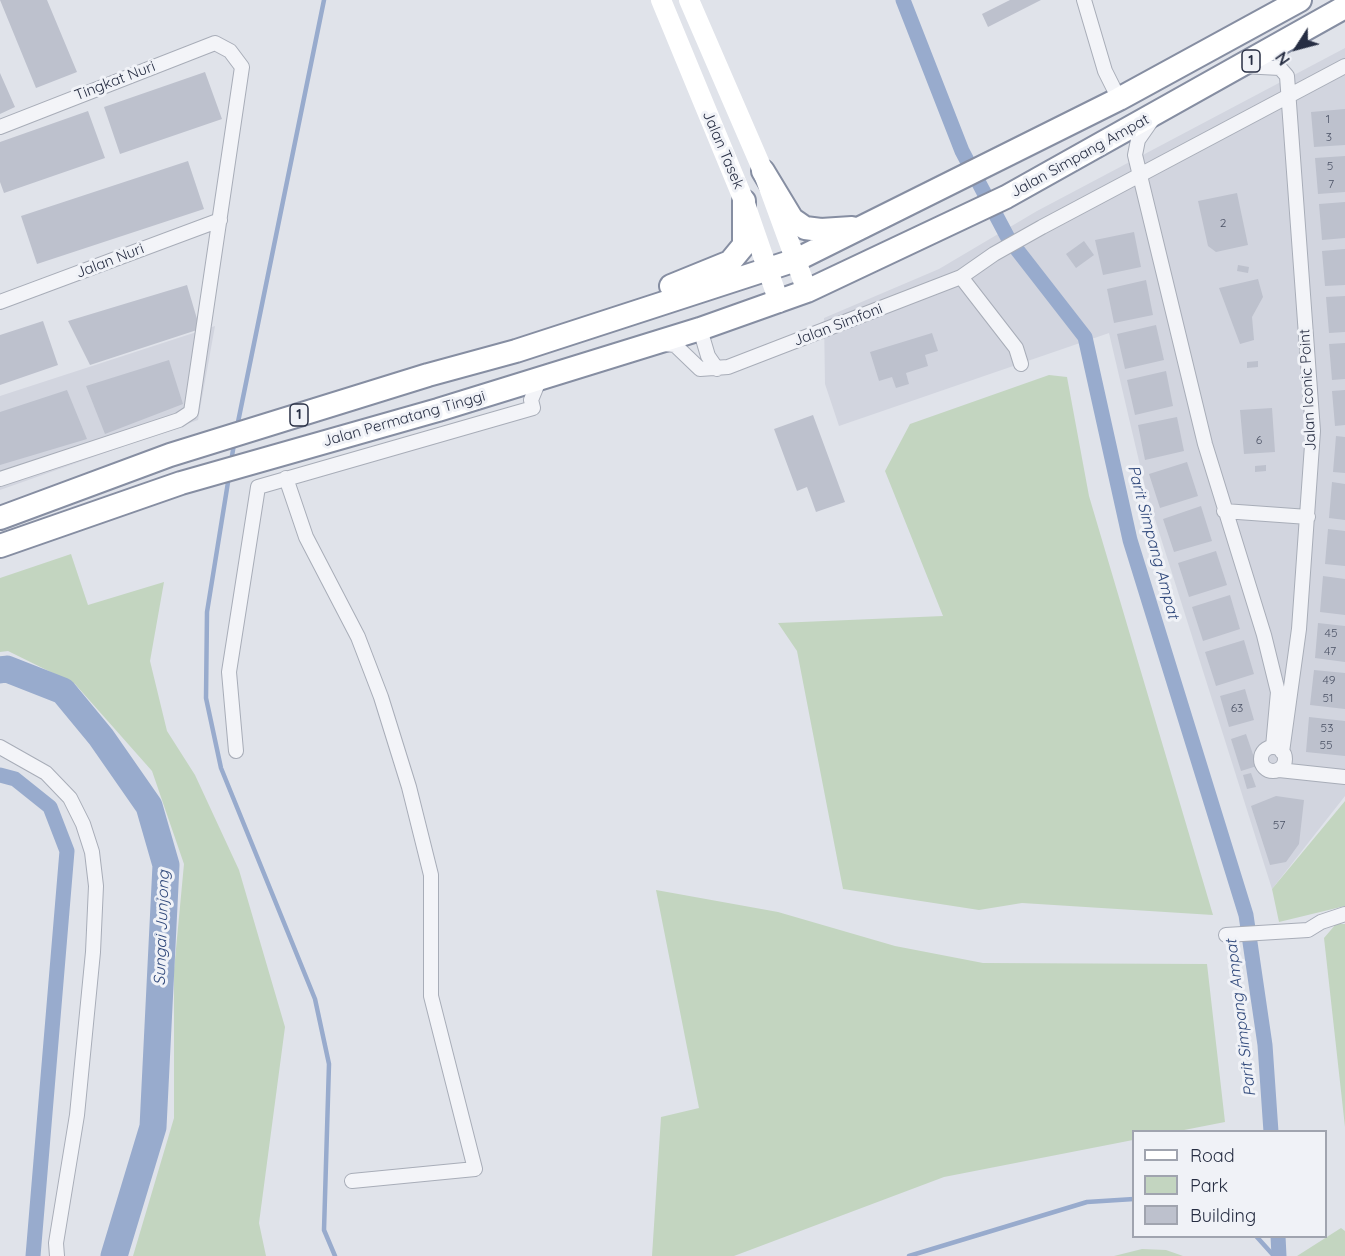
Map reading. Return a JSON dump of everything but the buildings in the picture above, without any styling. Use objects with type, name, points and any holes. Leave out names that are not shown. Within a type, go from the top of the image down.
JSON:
[{"type":"highway","name":"Jalan Simpang Ampat","points":[[796,260],[1119,99],[1300,0]]},
{"type":"highway","name":"Jalan Simpang Ampat","points":[[807,291],[1006,197],[1345,7]]},
{"type":"highway","points":[[763,171],[792,219],[805,228],[821,230],[862,227]]},
{"type":"highway","points":[[594,324],[639,300],[730,261],[744,245],[744,201]]},
{"type":"highway","name":"1","points":[[0,519],[170,455],[428,375],[516,351],[796,260]]},
{"type":"highway","name":"Jalan Permatang Tinggi","points":[[0,546],[181,483],[438,410],[700,329],[807,291]]},
{"type":"highway","points":[[691,294],[700,329]]},
{"type":"main road","name":"Jalan Tasek","points":[[662,0],[744,201],[778,302]]},
{"type":"main road","name":"Jalan Tasek","points":[[693,5],[763,171],[807,291]]},
{"type":"street","points":[[653,0],[670,21]]},
{"type":"street","points":[[1084,0],[1105,71],[1119,99]]},
{"type":"street","name":"Tingkat Nuri","points":[[0,127],[215,43],[230,51],[242,67],[220,220]]},
{"type":"street","name":"Jalan Iconic Point","points":[[1242,66],[1280,68],[1287,76],[1313,431],[1299,629],[1277,749]]},
{"type":"street","name":"Jalan Simfoni","points":[[717,369],[728,367],[961,278],[994,254],[1042,227],[1345,66]]},
{"type":"street","points":[[1156,114],[1138,140],[1135,155],[1204,444],[1264,635],[1278,692],[1277,749],[1284,763],[1279,770]]},
{"type":"street","points":[[0,479],[179,420],[191,412],[220,220]]},
{"type":"street","name":"Jalan Nuri","points":[[0,302],[220,220]]},
{"type":"street","points":[[961,278],[1016,348],[1021,364]]},
{"type":"street","points":[[700,329],[708,356],[717,369]]},
{"type":"street","points":[[651,343],[675,345],[700,369],[717,369]]},
{"type":"street","points":[[236,751],[229,672],[258,487],[533,408],[531,400],[540,378]]},
{"type":"street","points":[[485,395],[531,400]]},
{"type":"street","points":[[286,478],[306,537],[358,637],[381,697],[409,787],[431,874],[431,996],[475,1169],[352,1181]]},
{"type":"street","points":[[1224,511],[1308,517]]},
{"type":"street","points":[[0,747],[46,773],[70,798],[83,824],[92,852],[93,952],[76,1115],[56,1243],[57,1256]]},
{"type":"street","points":[[1277,749],[1262,753],[1262,765],[1268,770],[1345,777]]},
{"type":"street","points":[[1230,935],[1274,934],[1308,930],[1321,922],[1345,914]]},
{"type":"shaded area","points":[[1345,48],[1345,796],[1272,889],[1146,491],[1109,333],[839,426],[825,384],[824,318],[939,269],[1037,211]]},
{"type":"shaded area","points":[[215,326],[198,420],[0,490],[0,396]]},
{"type":"green space","points":[[1049,375],[1067,377],[1089,496],[1213,915],[1022,903],[979,910],[843,889],[797,651],[778,623],[943,616],[885,471],[910,424]]},
{"type":"green space","points":[[71,554],[88,605],[164,582],[150,661],[167,731],[195,775],[239,870],[285,1027],[259,1223],[266,1256],[133,1256],[174,1118],[174,970],[184,864],[152,771],[75,684],[8,651],[0,652],[0,578]]},
{"type":"green space","points":[[1345,801],[1345,906],[1279,922],[1272,889]]},
{"type":"green space","points":[[656,890],[778,912],[895,946],[983,963],[1207,964],[1225,1122],[1184,1130],[1132,1130],[1132,1140],[944,1177],[734,1256],[652,1256],[661,1117],[699,1108]]},
{"type":"green space","points":[[1336,924],[1345,924],[1345,1127],[1324,938]]},
{"type":"green space","points":[[1341,1228],[1345,1231],[1345,1256],[1297,1256],[1327,1238]]},
{"type":"green space","points":[[1142,1249],[1166,1250],[1183,1256],[1114,1256]]},
{"type":"waterway","points":[[237,427],[324,0]]},
{"type":"waterway","name":"Parit Simpang Ampat","points":[[903,0],[962,151],[1008,238],[1085,337],[1130,540],[1246,915],[1265,1045],[1271,1130]]},
{"type":"waterway","points":[[231,462],[234,444]]},
{"type":"waterway","points":[[229,476],[207,612],[206,698],[221,768],[315,999],[329,1064],[324,1230],[335,1256]]},
{"type":"waterway","name":"Sungai Junjong","points":[[0,670],[7,669],[63,691],[101,737],[149,806],[166,865],[153,1127],[114,1256]]},
{"type":"waterway","points":[[0,775],[15,779],[50,807],[67,851],[33,1256]]},
{"type":"waterway","points":[[909,1256],[1087,1202],[1132,1199]]},
{"type":"waterway","points":[[1258,1238],[1274,1256]]},
{"type":"waterway","name":"Parit Simpang Ampat","points":[[1278,1238],[1279,1256]]}]
